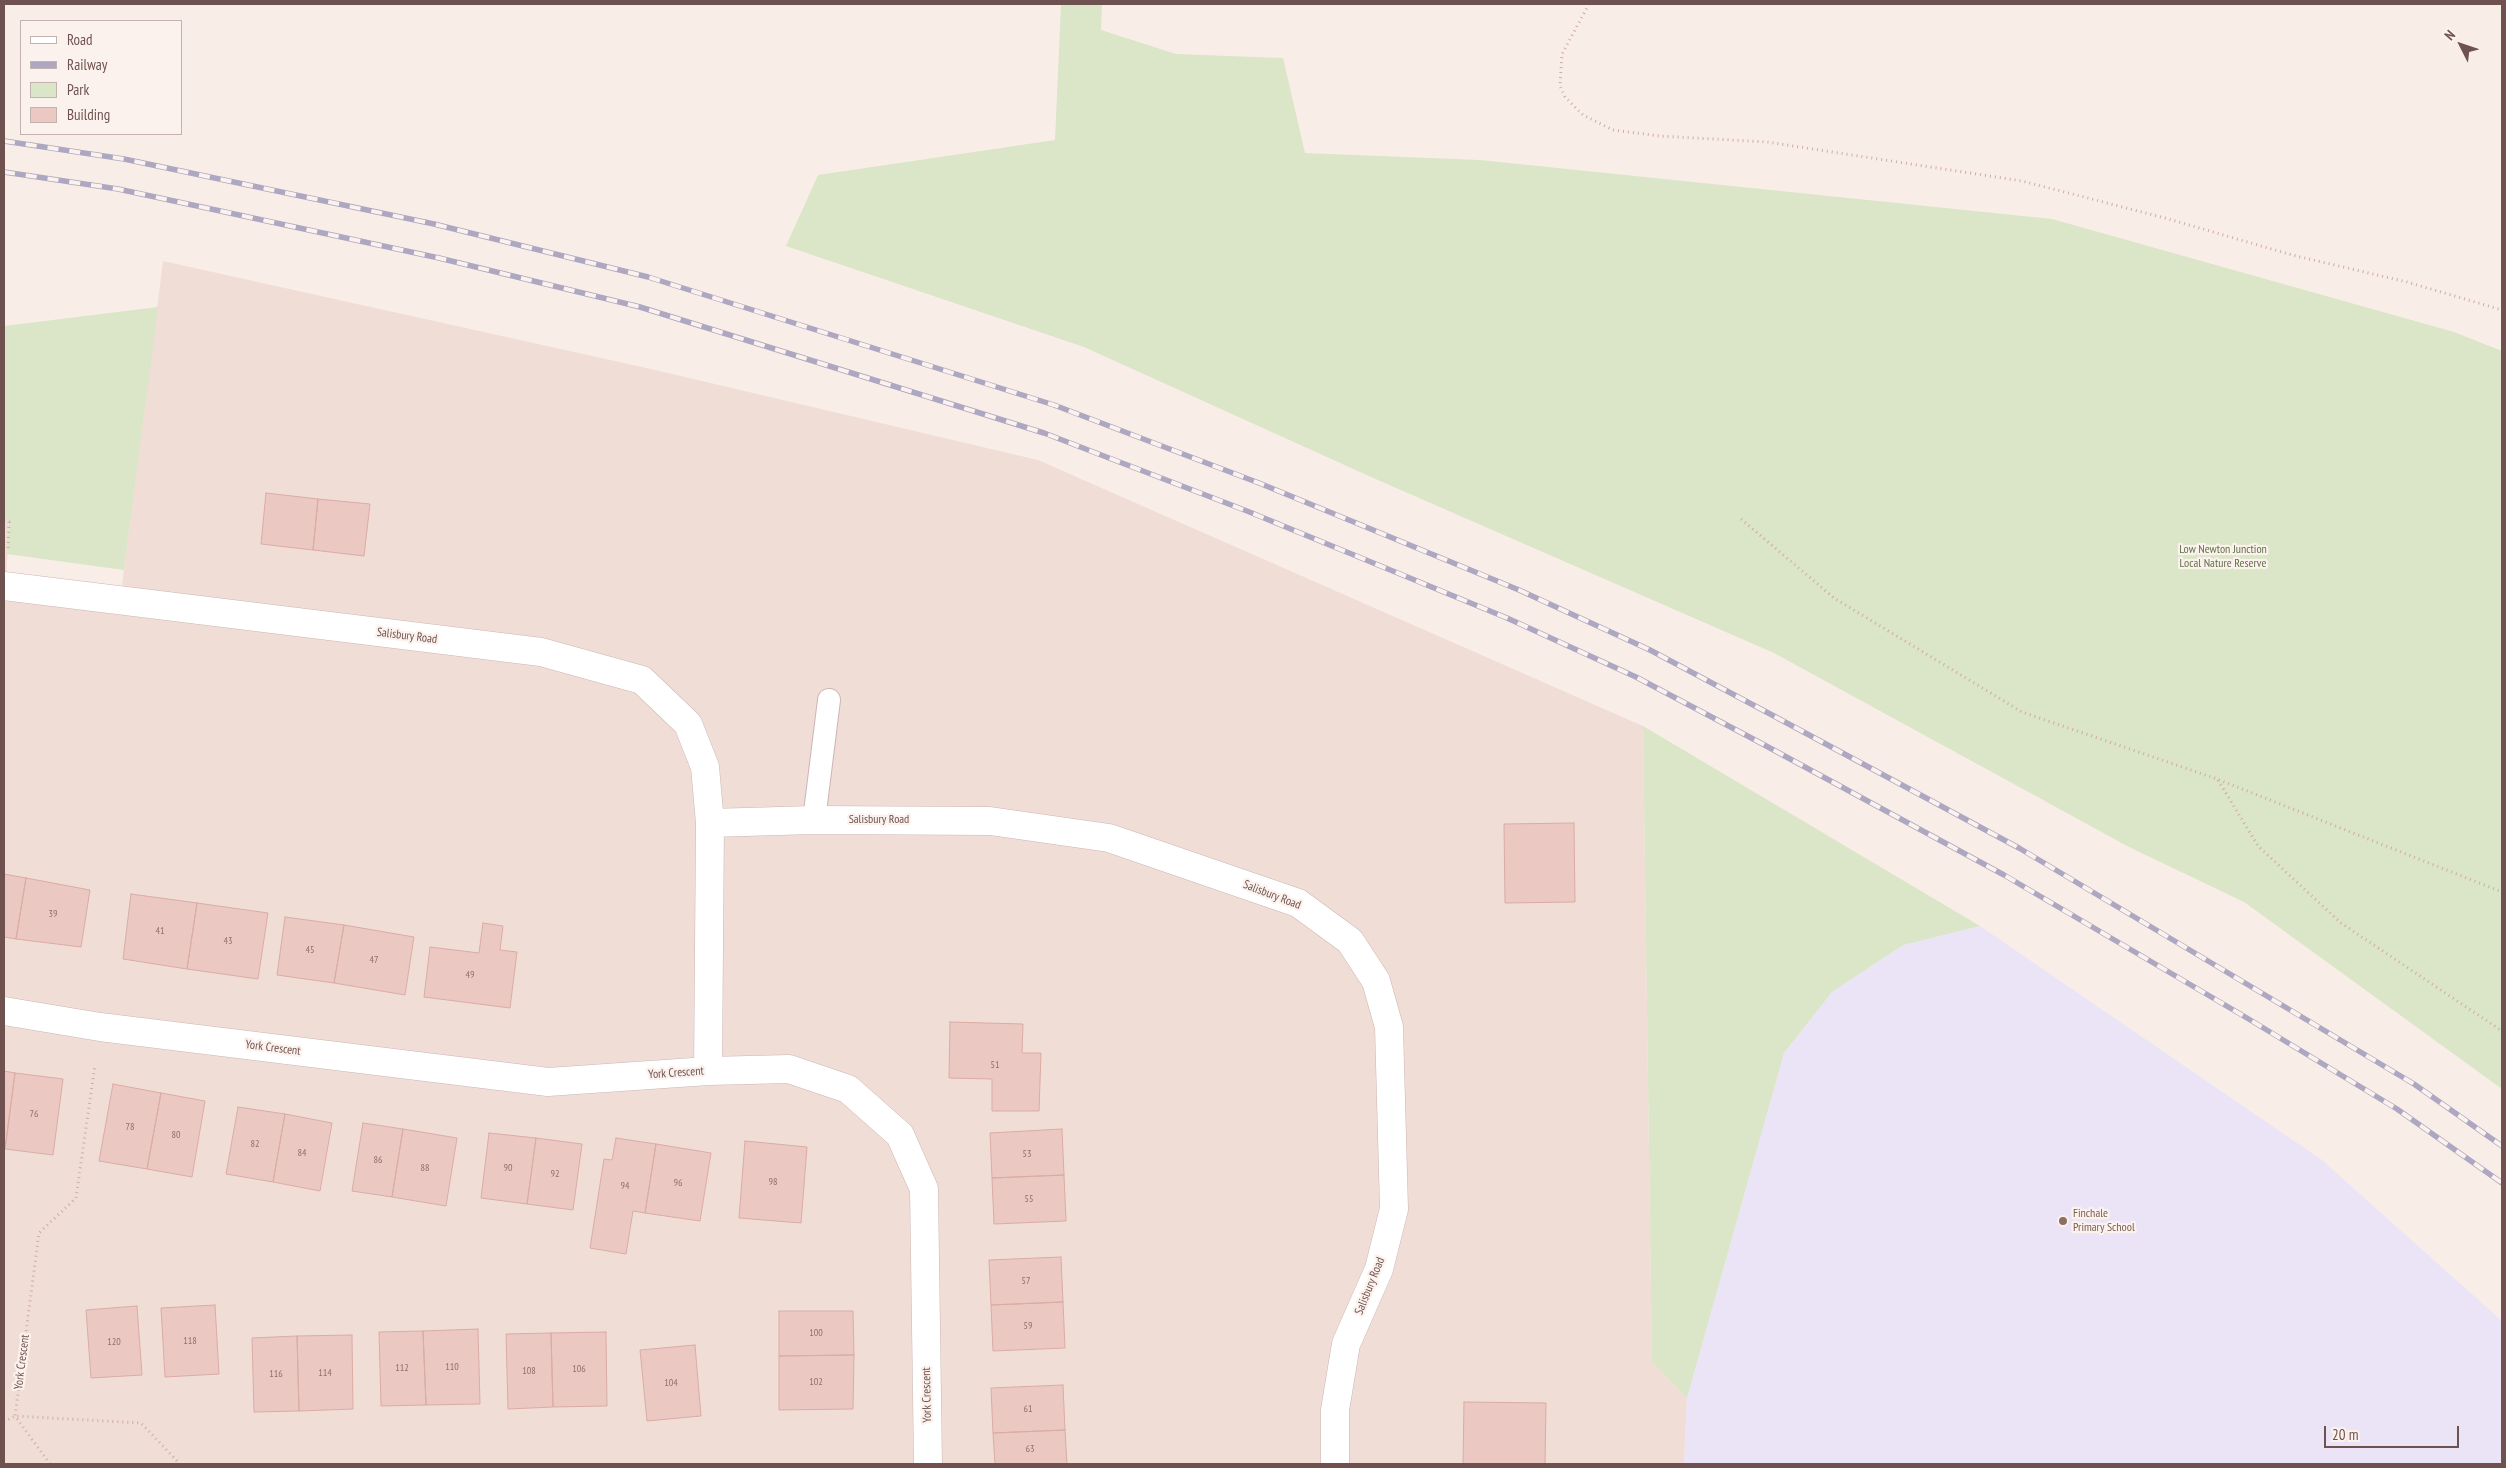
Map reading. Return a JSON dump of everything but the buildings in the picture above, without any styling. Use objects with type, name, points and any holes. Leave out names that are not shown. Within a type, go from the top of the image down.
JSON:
[{"type":"street","name":"Salisbury Road","points":[[4,586],[541,652],[642,680],[688,724],[705,767],[710,823],[708,1071]]},
{"type":"street","name":"Salisbury Road","points":[[710,823],[814,820],[990,821],[1109,838],[1298,903],[1350,941],[1376,981],[1389,1028],[1394,1209],[1379,1269],[1346,1344],[1335,1410],[1335,1464]]},
{"type":"street","name":"York Crescent","points":[[4,1011],[100,1027],[548,1082],[708,1071],[789,1069],[848,1089],[900,1135],[924,1189],[928,1464]]},
{"type":"lane","points":[[814,820],[829,700]]},
{"type":"path","points":[[1590,4],[1562,54],[1560,86],[1566,97],[1583,115],[1613,130],[1660,136],[1767,142],[2022,181],[2165,218],[2292,255],[2408,282],[2502,310]]},
{"type":"path","points":[[1741,519],[1834,598],[2022,712],[2217,779],[2502,892]]},
{"type":"path","points":[[2217,779],[2258,846],[2341,923],[2502,1030]]},
{"type":"path","name":"York Crescent","points":[[15,1416],[39,1232],[76,1198],[100,1027]]},
{"type":"path","points":[[4,1422],[15,1416],[141,1423],[180,1464]]},
{"type":"path","points":[[15,1416],[50,1464]]},
{"type":"shaded area","points":[[163,261],[651,369],[1038,460],[1643,726],[1652,1362],[1687,1398],[1684,1464],[4,1464],[4,521],[9,522],[6,586],[120,601]]},
{"type":"shaded area","name":"Finchale Primary School","points":[[1980,926],[2322,1160],[2502,1321],[2502,1464],[1684,1464],[1687,1398],[1784,1053],[1832,992],[1903,945]]},
{"type":"green space","name":"Low Newton Junction Local Nature Reserve","points":[[1061,4],[1102,4],[1101,30],[1176,54],[1283,58],[1305,153],[1480,160],[2052,219],[2454,332],[2502,351],[2502,1089],[2244,902],[2129,847],[1774,653],[1371,477],[1084,347],[786,246],[818,175],[1055,140]]},
{"type":"green space","points":[[158,307],[124,570],[7,554],[9,522],[4,521],[4,326]]},
{"type":"green space","points":[[1643,726],[1980,926],[1903,945],[1832,992],[1784,1053],[1687,1398],[1652,1362]]},
{"type":"railway","points":[[4,141],[124,159],[434,224],[648,277],[1054,405],[1259,483],[1519,590],[1650,650],[1772,715],[2019,848],[2414,1084],[2502,1146]]},
{"type":"railway","points":[[4,172],[118,189],[439,258],[640,307],[1044,433],[1247,511],[1507,618],[1636,677],[1757,741],[2004,875],[2247,1018],[2397,1109],[2502,1183]]},
{"type":"place","name":"Finchale Primary School","points":[[2063,1221]]}]
